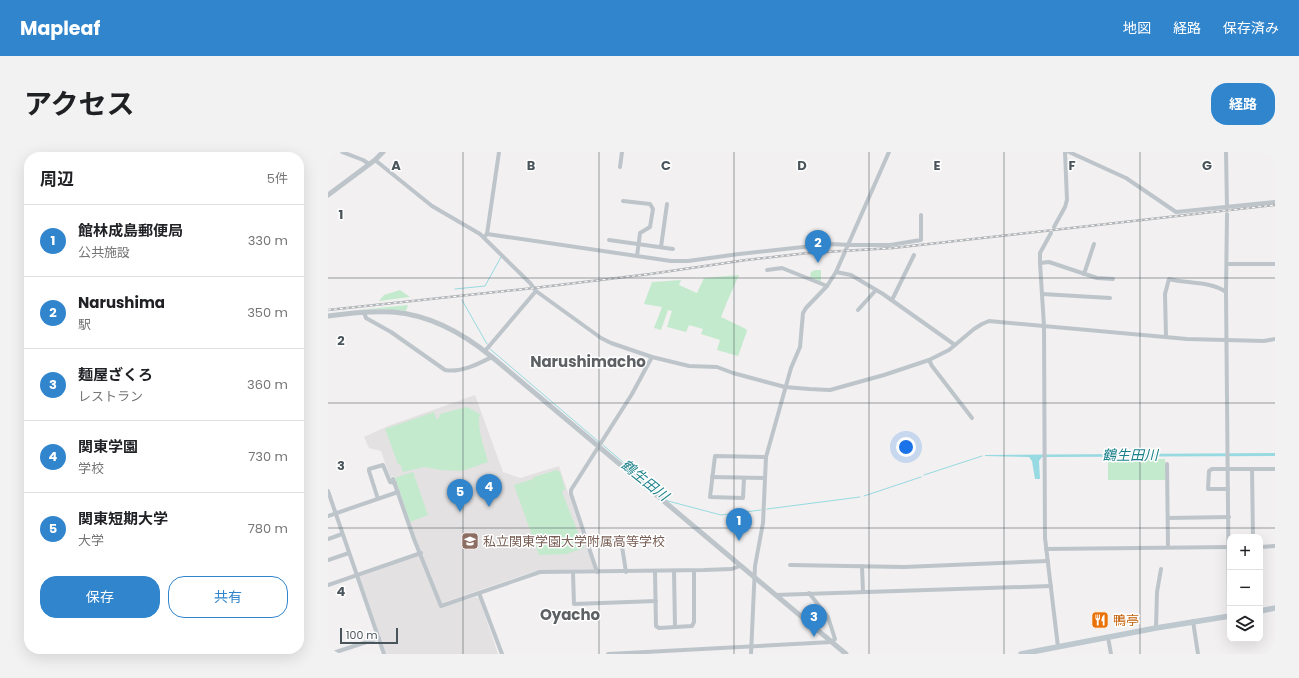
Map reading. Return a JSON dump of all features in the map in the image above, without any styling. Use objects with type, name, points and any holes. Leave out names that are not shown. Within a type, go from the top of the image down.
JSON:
[{"type":"main road","points":[[1263,610],[1275,608]]},
{"type":"main road","points":[[1021,654],[1156,628],[1227,616]]},
{"type":"street","points":[[342,152],[363,160],[369,164]]},
{"type":"street","points":[[328,195],[375,160],[383,152]]},
{"type":"street","points":[[486,236],[499,152]]},
{"type":"street","points":[[620,167],[622,152]]},
{"type":"street","points":[[751,654],[754,577],[756,557],[763,523],[766,457],[785,387],[800,347],[803,313],[836,272],[890,152]]},
{"type":"street","points":[[1054,227],[1065,207],[1067,200],[1065,152]]},
{"type":"street","points":[[1069,152],[1126,178],[1176,212],[1275,202]]},
{"type":"street","points":[[1226,152],[1227,207]]},
{"type":"street","points":[[375,160],[440,212],[486,236],[671,261],[688,261],[834,243],[890,245],[921,240],[921,215]]},
{"type":"street","points":[[623,201],[650,204],[653,209],[650,227],[640,233],[637,256]]},
{"type":"street","points":[[660,247],[667,204]]},
{"type":"street","points":[[1227,214],[1226,292],[1229,534]]},
{"type":"street","points":[[1051,234],[1040,253],[1040,263],[1044,326],[1045,538],[1058,647]]},
{"type":"street","points":[[486,236],[536,291],[601,338],[652,357],[689,366],[717,367],[733,373],[785,387],[830,390],[884,375],[943,354],[974,329],[989,321],[1166,337],[1227,340],[1275,340]]},
{"type":"street","points":[[609,240],[673,249]]},
{"type":"street","points":[[1084,274],[1094,244]]},
{"type":"street","points":[[892,300],[914,255]]},
{"type":"street","points":[[1040,263],[1049,262],[1097,278],[1113,279]]},
{"type":"street","points":[[1227,264],[1275,264]]},
{"type":"street","points":[[766,270],[782,268],[826,286]]},
{"type":"street","points":[[836,272],[851,275],[876,290],[955,345]]},
{"type":"street","points":[[1166,337],[1166,294],[1170,279],[1180,282],[1210,285],[1226,292]]},
{"type":"street","points":[[858,310],[876,290]]},
{"type":"street","points":[[485,351],[536,291]]},
{"type":"street","points":[[1042,294],[1110,298]]},
{"type":"street","points":[[364,312],[366,318],[391,332],[445,370],[452,371],[466,368],[492,357]]},
{"type":"street","points":[[328,316],[364,312],[399,313],[426,320],[453,330],[485,351],[846,654]]},
{"type":"street","points":[[597,572],[571,494],[572,490],[632,394],[652,357]]},
{"type":"street","points":[[929,360],[972,418]]},
{"type":"street","points":[[744,478],[743,498],[710,498],[715,456],[766,457]]},
{"type":"street","points":[[1167,464],[1168,547]]},
{"type":"street","points":[[378,499],[369,469],[383,465],[390,482],[394,481],[414,539],[421,553],[440,605],[442,606],[540,572],[694,571],[732,569],[740,566]]},
{"type":"street","points":[[1228,489],[1208,489],[1209,471],[1212,469],[1275,469]]},
{"type":"street","points":[[1252,469],[1253,534]]},
{"type":"street","points":[[712,477],[765,478]]},
{"type":"street","points":[[328,491],[384,654]]},
{"type":"street","points":[[328,516],[398,492]]},
{"type":"street","points":[[1168,518],[1229,517]]},
{"type":"street","points":[[328,539],[342,534]]},
{"type":"street","points":[[587,544],[621,540],[626,572]]},
{"type":"street","points":[[1263,547],[1275,546]]},
{"type":"street","points":[[1046,549],[1227,547]]},
{"type":"street","points":[[328,560],[349,553]]},
{"type":"street","points":[[328,585],[421,553]]},
{"type":"street","points":[[790,565],[904,567],[1048,561]]},
{"type":"street","points":[[862,566],[862,592]]},
{"type":"street","points":[[1156,628],[1156,592],[1161,569]]},
{"type":"street","points":[[1229,570],[1230,606]]},
{"type":"street","points":[[674,571],[675,627]]},
{"type":"street","points":[[655,572],[656,626],[659,628],[692,626],[694,622],[694,571]]},
{"type":"street","points":[[573,572],[574,604],[635,600],[656,601]]},
{"type":"street","points":[[774,595],[1051,586]]},
{"type":"street","points":[[479,593],[502,654]]},
{"type":"street","points":[[809,593],[831,623],[835,639],[832,642]]},
{"type":"street","points":[[1194,622],[1198,654]]},
{"type":"street","points":[[1108,637],[1111,654]]},
{"type":"street","points":[[330,654],[378,638]]},
{"type":"street","points":[[608,654],[832,642]]},
{"type":"street","points":[[1267,654],[1275,651]]},
{"type":"shaded area","points":[[475,395],[503,472],[520,478],[559,466],[594,569],[535,571],[442,603],[439,602],[422,554],[415,539],[394,476],[390,477],[381,451],[369,448],[364,437],[388,426]]},
{"type":"shaded area","points":[[420,555],[440,607],[476,597],[479,598],[498,654],[386,654],[358,577]]},
{"type":"green space","points":[[821,270],[821,282],[810,277],[811,272]]},
{"type":"green space","points":[[739,275],[721,317],[746,329],[747,331],[738,356],[717,350],[720,340],[701,334],[703,329],[689,325],[686,332],[667,327],[672,311],[668,310],[661,330],[654,328],[662,307],[644,304],[652,282],[681,280],[679,285],[697,293],[704,278]]},
{"type":"green space","points":[[400,290],[410,297],[379,301],[384,295]]},
{"type":"green space","points":[[408,305],[406,311],[380,309],[357,310]]},
{"type":"green space","points":[[467,407],[480,414],[480,431],[488,462],[462,471],[441,470],[424,467],[403,472],[400,464],[398,464],[385,429],[434,412],[436,419],[439,418],[440,414]]},
{"type":"green space","points":[[1108,459],[1165,459],[1165,480],[1108,480]]},
{"type":"green space","points":[[556,470],[560,472],[565,489],[562,492],[584,548],[566,554],[539,555],[514,485]]},
{"type":"green space","points":[[413,472],[428,515],[410,522],[395,478]]},
{"type":"water","points":[[1275,453],[1275,456],[1042,457],[1039,461],[1040,479],[1035,479],[1032,461],[1029,457],[985,456],[985,455]]},
{"type":"waterway","name":"鶴生田川","points":[[455,289],[485,286],[501,257]]},
{"type":"waterway","name":"鶴生田川","points":[[462,300],[487,344]]},
{"type":"waterway","name":"鶴生田川","points":[[490,349],[599,442]]},
{"type":"waterway","name":"鶴生田川","points":[[603,445],[668,501],[721,515],[761,510]]},
{"type":"waterway","name":"鶴生田川","points":[[924,475],[982,456]]},
{"type":"waterway","name":"鶴生田川","points":[[864,496],[921,477]]},
{"type":"waterway","name":"鶴生田川","points":[[767,509],[860,497]]},
{"type":"railway","points":[[328,310],[534,288],[808,253],[893,248],[1275,205]]},
{"type":"place","name":"Narushima","points":[[818,263]]},
{"type":"place","name":"関東学園","points":[[489,507]]},
{"type":"place","name":"関東短期大学","points":[[460,512]]},
{"type":"place","name":"私立関東学園大学附属高等学校","points":[[470,541]]},
{"type":"place","name":"館林成島郵便局","points":[[739,541]]},
{"type":"place","name":"鴨亭","points":[[1100,620]]},
{"type":"place","name":"麺屋ざくろ","points":[[814,637]]},
{"type":"district","name":"Narushimacho","points":[[588,361]]},
{"type":"district","name":"Oyacho","points":[[570,614]]}]
